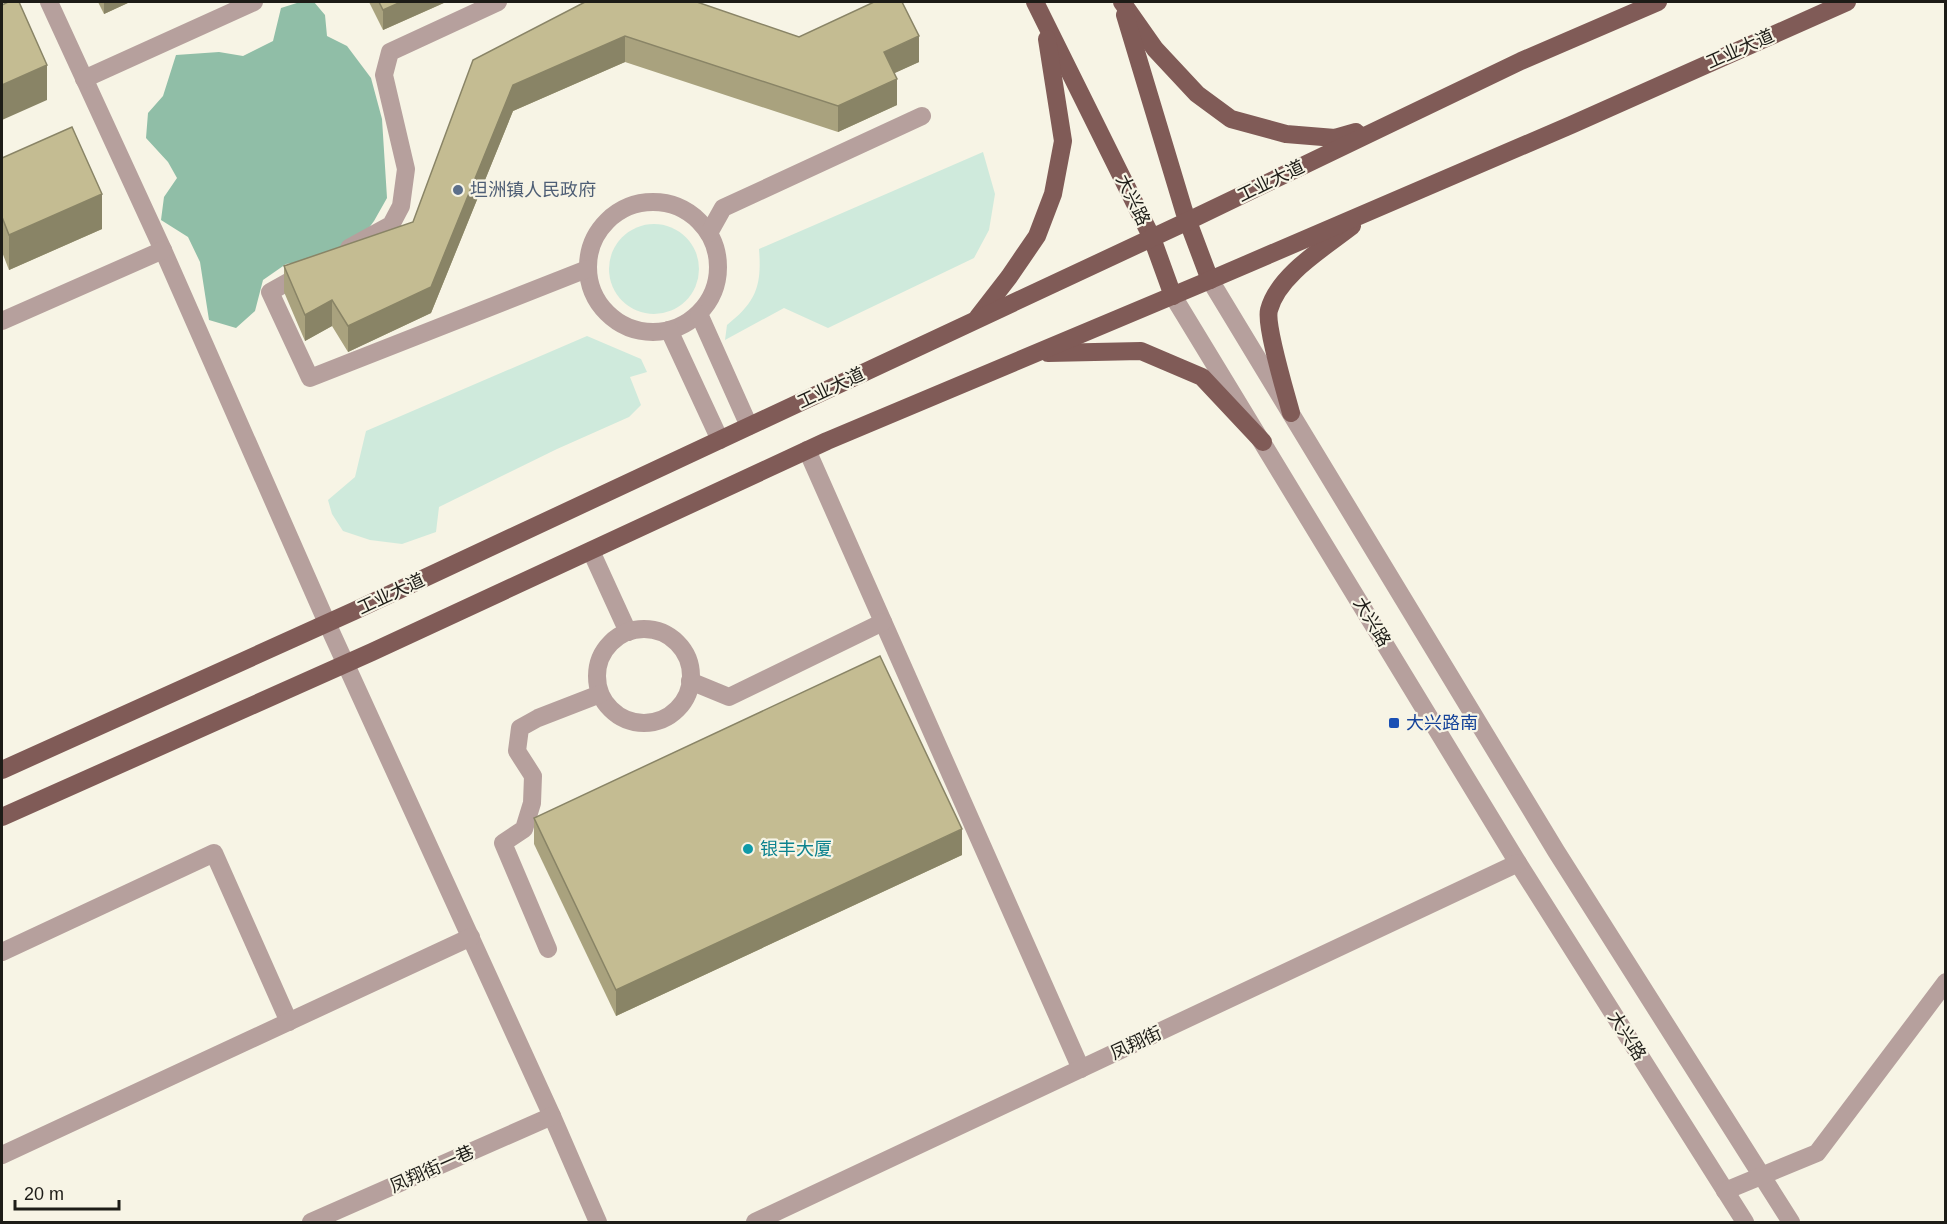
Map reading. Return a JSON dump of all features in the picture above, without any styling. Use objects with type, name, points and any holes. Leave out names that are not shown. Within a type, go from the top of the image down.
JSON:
[{"type":"main road","name":"大兴路","points":[[1035,2],[1152,238],[1173,296]]},
{"type":"main road","points":[[1121,2],[1155,49],[1197,94],[1231,119],[1286,134],[1335,138],[1406,116]]},
{"type":"main road","points":[[1121,2],[1188,221],[1210,280]]},
{"type":"main road","name":"工业大道","points":[[2,770],[720,440],[1188,221],[1521,61],[1658,2]]},
{"type":"main road","name":"工业大道","points":[[2,817],[346,664],[807,450],[1582,120],[1847,2]]},
{"type":"main road","points":[[974,321],[1009,277],[1037,236],[1053,194],[1062,141],[1045,22]]},
{"type":"main road","points":[[1291,414],[1271,334],[1268,312],[1276,294],[1292,273],[1372,210]]},
{"type":"main road","name":"工业大道","points":[[1037,353],[1142,351],[1202,377],[1263,442]]},
{"type":"street","points":[[49,2],[163,250],[327,622],[598,1222]]},
{"type":"street","points":[[84,79],[254,2]]},
{"type":"street","points":[[498,2],[390,52],[384,75],[406,170],[401,206],[391,225],[270,292],[310,378],[586,269]]},
{"type":"street","points":[[709,233],[723,208],[922,116]]},
{"type":"street","points":[[655,201],[676,206],[695,217],[709,233],[717,254],[718,276],[712,296],[699,314],[681,326],[669,330],[639,331],[619,323],[602,309],[591,290],[586,269],[590,248],[599,229],[614,214],[633,204],[655,201]]},
{"type":"street","points":[[2,321],[163,250]]},
{"type":"street","points":[[1210,280],[1556,851],[1791,1222]]},
{"type":"street","name":"大兴路","points":[[1173,296],[1518,863],[1745,1222]]},
{"type":"street","points":[[699,314],[749,426]]},
{"type":"street","points":[[669,330],[720,440]]},
{"type":"street","points":[[807,450],[1081,1069]]},
{"type":"street","points":[[591,551],[628,632]]},
{"type":"street","points":[[690,681],[729,697],[883,622]]},
{"type":"street","points":[[642,629],[658,631],[672,639],[683,650],[689,665],[690,681],[686,696],[677,709],[663,718],[649,722],[634,721],[620,716],[608,706],[600,694],[597,679],[598,664],[604,650],[614,639],[628,632],[642,629]]},
{"type":"street","points":[[548,949],[503,843],[524,829],[532,803],[532,776],[518,751],[520,728],[538,718],[600,694]]},
{"type":"street","points":[[2,952],[214,853],[289,1022]]},
{"type":"street","name":"凤翔街","points":[[754,1222],[1518,863]]},
{"type":"street","points":[[2,1155],[471,937]]},
{"type":"street","points":[[1725,1191],[1817,1153],[1946,982]]},
{"type":"street","name":"凤翔街一巷","points":[[311,1222],[552,1116]]},
{"type":"green space","points":[[300,2],[314,2],[325,15],[327,36],[347,46],[371,78],[382,119],[387,198],[360,240],[328,257],[286,264],[263,280],[255,311],[236,328],[209,320],[200,262],[188,237],[161,220],[164,197],[177,178],[168,162],[146,138],[148,113],[163,96],[176,55],[219,52],[243,56],[273,41],[281,8]]},
{"type":"green space","points":[[983,152],[995,194],[989,230],[974,258],[828,328],[784,308],[725,340],[727,325],[745,309],[755,292],[759,273],[759,249]]},
{"type":"green space","points":[[654,224],[671,228],[686,237],[695,252],[699,269],[695,286],[686,301],[671,310],[654,314],[637,310],[622,301],[613,286],[609,269],[613,252],[622,237],[637,228]]},
{"type":"green space","points":[[587,336],[641,359],[647,372],[630,377],[641,405],[629,417],[557,449],[439,507],[436,532],[402,544],[370,540],[343,531],[332,514],[328,500],[355,477],[366,431]]},
{"type":"building","points":[[8,2],[19,2],[47,65],[2,85],[2,5]]},
{"type":"building","points":[[379,2],[401,2],[383,10]]},
{"type":"building","name":"坦洲镇人民政府","points":[[585,2],[697,2],[799,37],[874,2],[902,2],[919,36],[884,52],[897,79],[838,106],[625,36],[513,85],[431,287],[348,326],[332,300],[305,315],[284,266],[413,222],[473,60]]},
{"type":"building","points":[[72,127],[102,194],[9,235],[2,217],[2,158]]},
{"type":"building","name":"银丰大厦","points":[[880,656],[962,829],[616,990],[534,818]]},
{"type":"place","name":"坦洲镇人民政府","points":[[458,190]]},
{"type":"place","name":"大兴路南","points":[[1394,723]]},
{"type":"place","name":"银丰大厦","points":[[748,849]]}]
